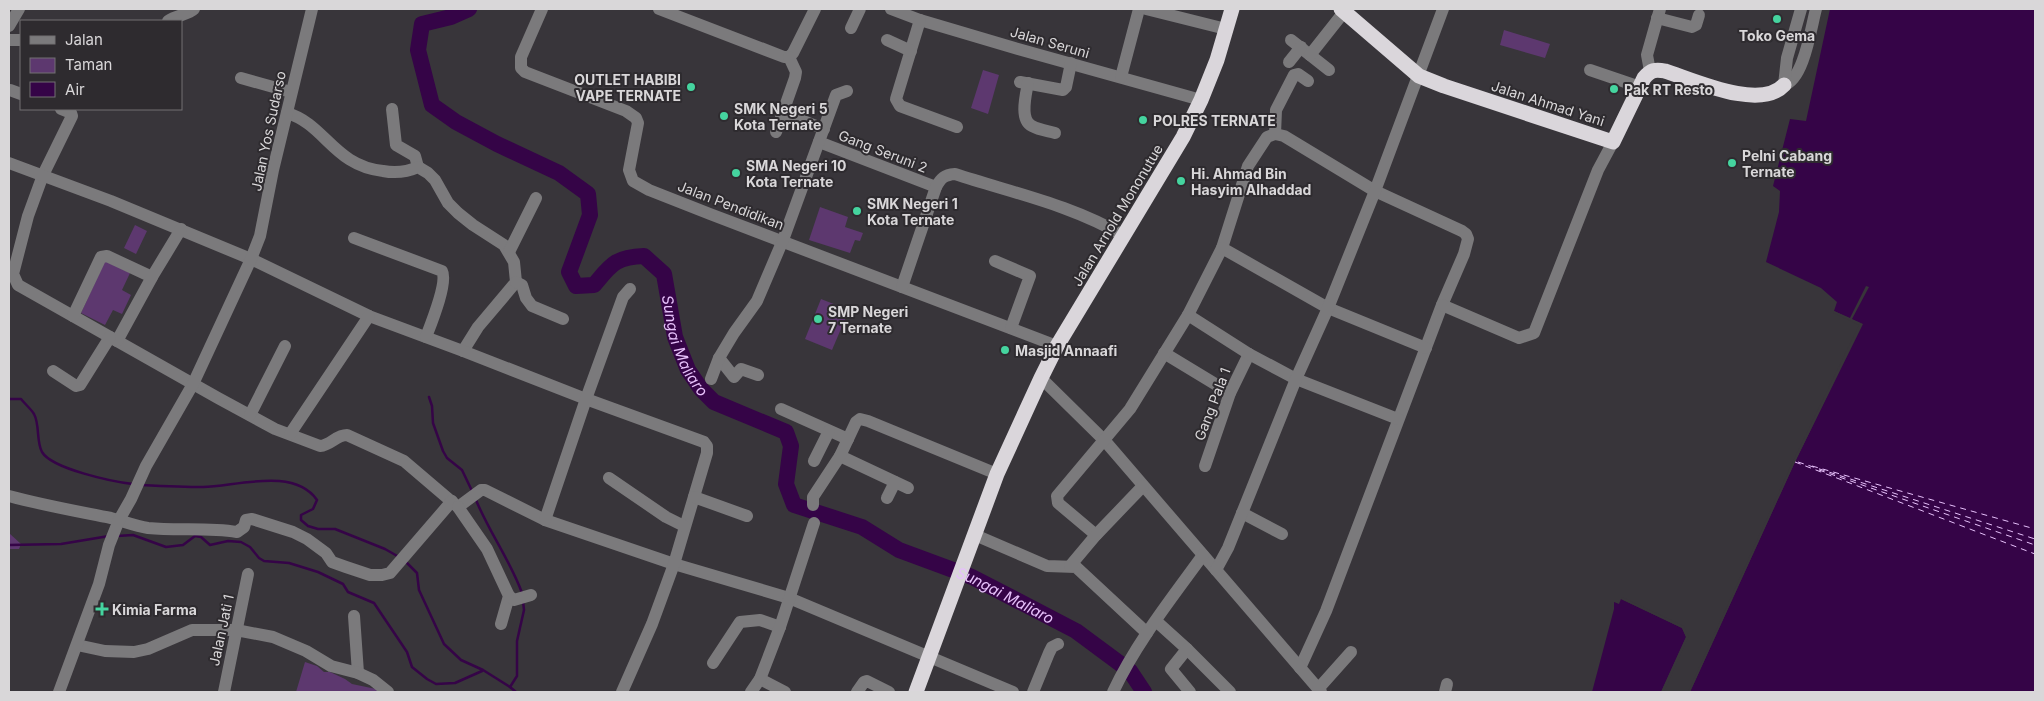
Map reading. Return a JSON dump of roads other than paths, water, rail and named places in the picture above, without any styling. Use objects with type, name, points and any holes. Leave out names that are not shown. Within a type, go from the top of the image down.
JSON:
[{"type":"highway","name":"Jalan Arnold Mononutue","points":[[916,692],[997,474],[1041,378],[1058,346],[1172,158],[1201,100],[1217,60],[1232,9]]},
{"type":"highway","name":"Jalan Ahmad Yani","points":[[1343,10],[1419,76],[1613,142],[1650,71]]},
{"type":"highway","points":[[1650,71],[1665,71],[1732,93],[1744,95],[1756,96],[1769,93],[1776,91],[1784,85]]},
{"type":"street","points":[[9,26],[19,9]]},
{"type":"street","points":[[170,20],[189,13],[194,9]]},
{"type":"street","name":"Jalan Yos Sudarso","points":[[59,692],[99,584],[109,545],[117,524],[146,466],[193,384],[251,260],[260,236],[273,170],[312,9]]},
{"type":"street","name":"Jalan Pendidikan","points":[[542,9],[522,57],[521,68],[525,72],[626,111],[636,118],[638,123],[629,170],[633,181],[649,190],[1058,346]]},
{"type":"street","points":[[659,9],[784,57],[789,57]]},
{"type":"street","points":[[789,57],[815,9]]},
{"type":"street","points":[[851,28],[860,9]]},
{"type":"street","name":"Jalan Seruni","points":[[891,9],[905,11],[920,20],[1201,100]]},
{"type":"street","points":[[1121,77],[1139,9]]},
{"type":"street","points":[[1146,9],[1226,29]]},
{"type":"street","points":[[1216,570],[1242,513],[1296,379],[1328,308],[1375,191],[1443,9]]},
{"type":"street","points":[[1784,85],[1787,58],[1801,9]]},
{"type":"street","points":[[1784,85],[1789,83],[1802,63],[1816,9]]},
{"type":"street","points":[[1289,62],[1301,47],[1343,10]]},
{"type":"street","points":[[1650,71],[1647,55],[1659,13],[1692,26],[1696,25],[1698,15]]},
{"type":"street","points":[[920,20],[896,99],[897,103],[900,106],[957,127]]},
{"type":"street","points":[[887,40],[911,51]]},
{"type":"street","points":[[1301,47],[1329,70]]},
{"type":"street","points":[[776,132],[795,78],[794,66],[789,57]]},
{"type":"street","points":[[1787,58],[1790,65],[1798,66],[1802,63]]},
{"type":"street","points":[[1055,133],[1028,123],[1024,83],[1063,90],[1066,87],[1071,63]]},
{"type":"street","points":[[1590,70],[1640,87]]},
{"type":"street","points":[[1275,134],[1276,110],[1294,75],[1298,74],[1308,81]]},
{"type":"street","points":[[241,78],[291,92]]},
{"type":"street","points":[[711,379],[720,358],[740,324],[757,302],[783,240],[836,95],[847,91]]},
{"type":"street","points":[[392,109],[396,145],[415,156],[418,167],[435,180],[448,202],[458,213],[504,245],[514,262],[516,282],[478,327],[463,350]]},
{"type":"street","points":[[64,110],[71,113],[72,116],[43,175],[28,216],[11,280],[193,384],[290,434],[320,446],[326,445],[337,437],[344,435],[364,441],[404,461],[455,504],[487,549],[509,596],[514,600],[531,595]]},
{"type":"street","points":[[287,113],[305,122],[340,154],[357,164],[391,172],[407,171],[418,167]]},
{"type":"street","points":[[783,113],[824,129]]},
{"type":"street","points":[[1096,535],[1058,503],[1059,493],[1105,441],[1130,409],[1188,315],[1222,248],[1248,166],[1267,137],[1275,134],[1284,136],[1375,191],[1462,230],[1468,239],[1466,250],[1442,305],[1326,611],[1300,668]]},
{"type":"street","name":"Gang Seruni 2","points":[[819,142],[936,187]]},
{"type":"street","points":[[1442,305],[1519,338],[1534,333],[1598,170],[1613,142]]},
{"type":"street","points":[[9,163],[181,230],[251,260],[368,316],[463,350],[586,399],[704,442],[707,446],[707,453],[674,564],[652,624],[622,692]]},
{"type":"street","points":[[902,287],[936,187],[944,176],[955,174],[1078,212],[1100,221],[1124,236]]},
{"type":"street","points":[[509,252],[536,198]]},
{"type":"street","points":[[53,371],[76,386],[80,385],[114,339],[181,230]]},
{"type":"street","points":[[354,238],[442,271],[444,278],[426,337]]},
{"type":"street","points":[[1222,248],[1328,308],[1426,348]]},
{"type":"street","points":[[73,316],[101,257],[107,256],[152,277]]},
{"type":"street","points":[[996,260],[1030,276],[1011,328]]},
{"type":"street","points":[[516,282],[522,285],[526,298],[532,306],[563,319]]},
{"type":"street","points":[[545,520],[623,297],[630,289]]},
{"type":"street","points":[[1188,315],[1249,354],[1296,379],[1398,419]]},
{"type":"street","points":[[290,434],[368,316]]},
{"type":"street","points":[[250,415],[285,346]]},
{"type":"street","points":[[1164,353],[1230,393]]},
{"type":"street","name":"Gang Pala 1","points":[[1205,466],[1230,393],[1249,354]]},
{"type":"street","points":[[720,358],[734,377],[741,369],[758,375]]},
{"type":"street","points":[[1041,378],[1105,441],[1320,690],[1351,652]]},
{"type":"street","points":[[782,410],[848,439]]},
{"type":"street","points":[[812,505],[813,497],[840,456],[856,422],[863,419],[997,474]]},
{"type":"street","points":[[814,461],[829,431]]},
{"type":"street","points":[[840,456],[908,488]]},
{"type":"street","points":[[609,478],[666,517],[684,526]]},
{"type":"street","points":[[887,498],[895,482]]},
{"type":"street","points":[[1070,566],[1096,535],[1143,486]]},
{"type":"street","points":[[9,496],[117,524],[150,528],[212,528],[236,532],[244,527],[246,520],[252,519],[293,532],[308,539],[326,553],[332,562],[360,572],[382,575],[390,572],[455,504],[481,490],[494,494],[545,520],[674,564],[789,598],[1013,692]]},
{"type":"street","points":[[694,497],[747,516]]},
{"type":"street","points":[[1242,513],[1282,534]]},
{"type":"street","points":[[751,692],[760,679],[780,627],[814,523]]},
{"type":"street","points":[[975,535],[1047,566],[1070,566],[1078,569],[1147,633]]},
{"type":"street","points":[[1113,692],[1130,658],[1203,555]]},
{"type":"street","name":"Jalan Jati 1","points":[[224,692],[248,574]]},
{"type":"street","points":[[501,624],[509,596]]},
{"type":"street","points":[[354,616],[358,672]]},
{"type":"street","points":[[713,663],[740,622],[760,620],[780,627]]},
{"type":"street","points":[[1156,621],[1230,692]]},
{"type":"street","points":[[77,645],[105,651],[134,652],[192,630],[236,630],[273,637],[306,651],[331,666],[358,672],[373,680],[388,692]]},
{"type":"street","points":[[1033,692],[1052,647],[1058,644]]},
{"type":"street","points":[[1187,649],[1170,669],[1190,692]]},
{"type":"street","points":[[760,679],[785,692]]},
{"type":"street","points":[[857,692],[864,682],[867,681],[889,692]]},
{"type":"water","points":[[1830,9],[2035,9],[2035,692],[1690,692],[1795,462],[1862,324],[1834,311],[1837,302],[1821,288],[1766,262],[1779,212],[1780,191],[1773,186],[1790,119],[1806,121]]},
{"type":"water","points":[[1621,599],[1682,628],[1686,637],[1661,692],[1592,692],[1614,609],[1614,602],[1619,604]]},
{"type":"waterway","name":"Sungai Maliaro","points":[[469,9],[451,17],[422,24],[418,50],[432,105],[456,122],[497,144],[559,173],[588,194],[590,215],[569,272],[576,286],[594,285],[614,263],[626,258],[644,256],[664,274],[675,337],[688,370],[701,389],[714,402],[786,432],[791,446],[786,484],[794,505],[862,527],[899,550],[972,577],[1076,631],[1130,671],[1144,692]]},
{"type":"waterway","points":[[429,397],[432,406],[433,423],[443,451],[447,458],[462,470],[473,493]]},
{"type":"waterway","points":[[9,399],[21,399],[34,414],[40,448],[48,458],[84,474],[133,484]]},
{"type":"waterway","points":[[141,485],[203,487],[264,481],[280,481],[294,484],[307,490],[317,500],[313,509],[301,515],[301,520],[308,526],[318,529],[335,529],[385,549],[399,557]]},
{"type":"waterway","points":[[476,500],[512,569],[522,593]]},
{"type":"waterway","points":[[117,536],[133,535],[166,547],[183,545],[195,536],[201,537],[210,545],[228,541],[241,542],[250,547],[264,561],[289,563],[318,572],[343,584],[348,592],[374,603],[407,652],[412,667],[436,684],[455,683],[482,671]]},
{"type":"waterway","points":[[9,545],[61,544],[109,536]]},
{"type":"waterway","points":[[405,561],[417,573],[419,590],[444,644],[461,660],[483,670],[516,692]]},
{"type":"waterway","points":[[510,687],[517,676],[517,641],[524,610],[523,601]]},
{"type":"place","name":"Toko Gema","points":[[1777,19]]},
{"type":"place","name":"OUTLET HABIBI VAPE TERNATE","points":[[691,87]]},
{"type":"place","name":"Pak RT Resto","points":[[1614,89]]},
{"type":"place","name":"SMK Negeri 5 Kota Ternate","points":[[724,116]]},
{"type":"place","name":"POLRES TERNATE","points":[[1143,120]]},
{"type":"place","name":"Pelni Cabang Ternate","points":[[1732,163]]},
{"type":"place","name":"SMA Negeri 10 Kota Ternate","points":[[736,173]]},
{"type":"place","name":"Hi. Ahmad Bin Hasyim Alhaddad","points":[[1181,181]]},
{"type":"place","name":"SMK Negeri 1 Kota Ternate","points":[[857,211]]},
{"type":"place","name":"SMP Negeri 7 Ternate","points":[[818,319]]},
{"type":"place","name":"Masjid Annaafi","points":[[1005,350]]},
{"type":"place","name":"Kimia Farma","points":[[102,609]]}]
